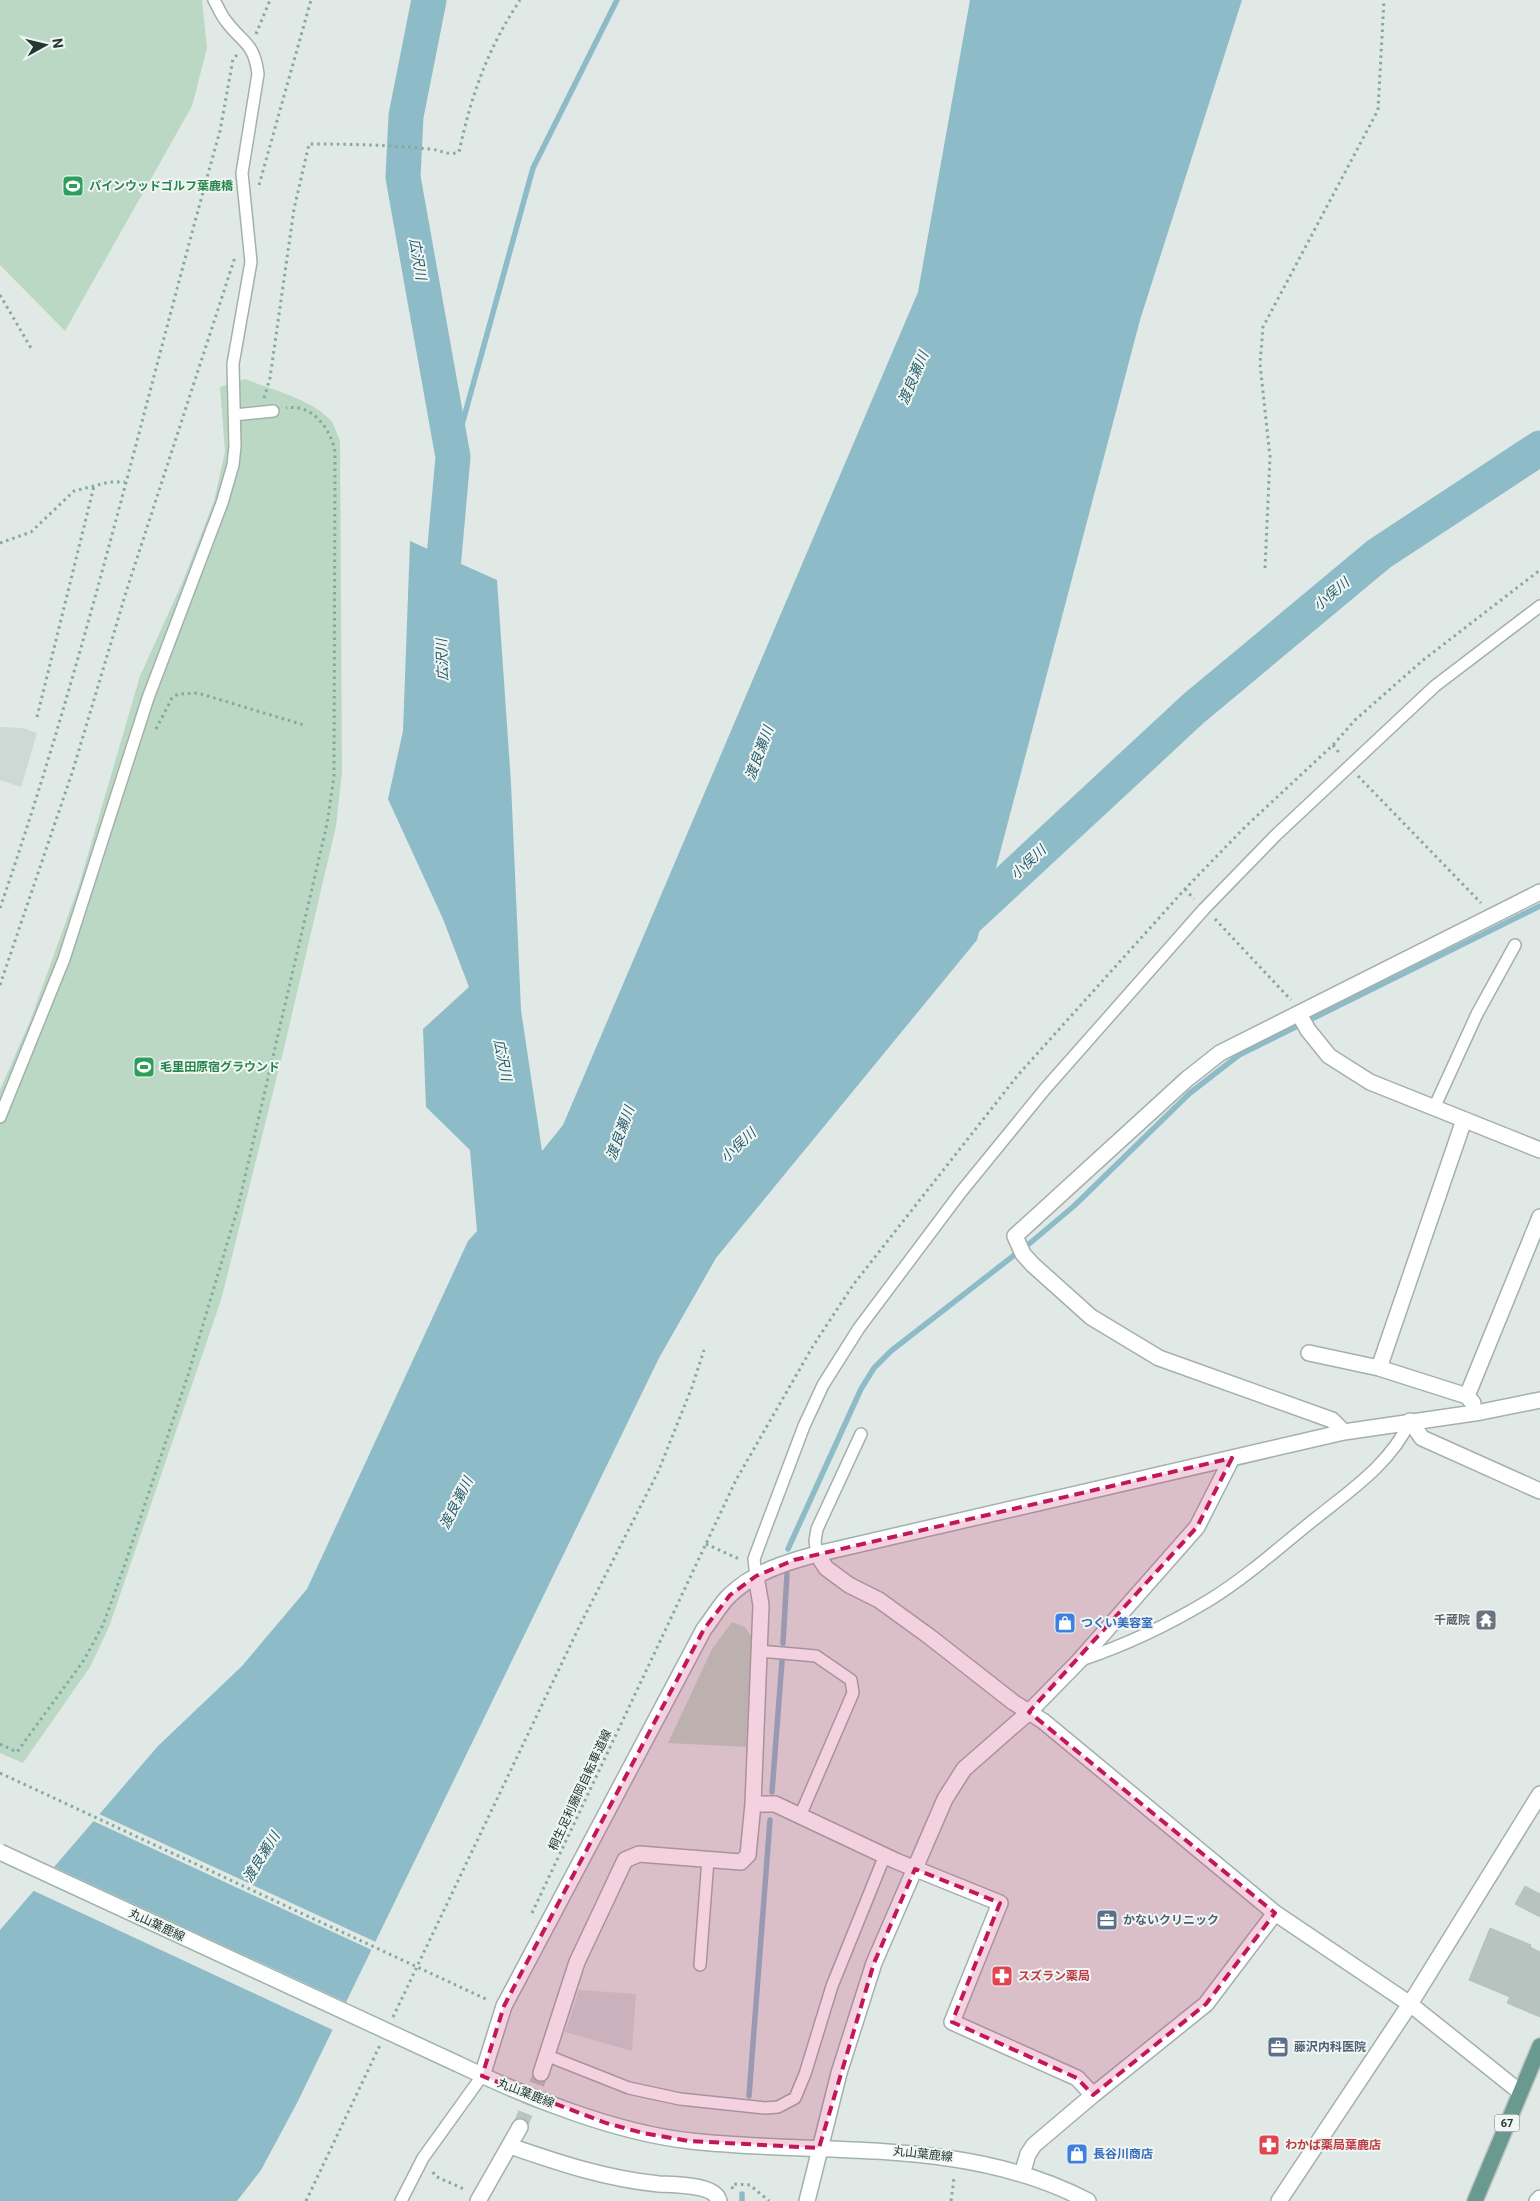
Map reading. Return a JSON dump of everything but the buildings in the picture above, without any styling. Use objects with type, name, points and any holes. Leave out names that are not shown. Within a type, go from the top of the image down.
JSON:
[{"type":"main road","name":"67","points":[[1475,2201],[1540,2046]]},
{"type":"street","points":[[1344,1432],[1332,1420],[1159,1358],[1091,1317],[1033,1265],[1024,1254],[1015,1236],[1187,1079],[1220,1054],[1303,1021],[1540,892]]},
{"type":"street","points":[[1303,1021],[1329,1056],[1370,1082],[1540,1150]]},
{"type":"street","points":[[1379,1368],[1464,1120]]},
{"type":"street","points":[[1467,1396],[1540,1217]]},
{"type":"street","points":[[1309,1353],[1379,1368],[1467,1396],[1481,1412]]},
{"type":"street","points":[[482,2076],[504,2006],[704,1629],[730,1595],[756,1576],[794,1560],[817,1554],[1344,1432],[1481,1412],[1540,1400]]},
{"type":"street","points":[[1410,1421],[1422,1438],[1540,1491]]},
{"type":"street","points":[[807,2201],[818,2148],[839,2073],[874,1963],[945,1799],[964,1770],[1029,1712],[1079,1661],[1196,1527],[1232,1458]]},
{"type":"street","points":[[817,1554],[826,1568],[908,1621],[1013,1702],[1050,1727],[1275,1914],[1410,2004],[1520,2092]]},
{"type":"street","points":[[541,2073],[577,1962],[625,1860],[639,1854],[741,1862],[746,1860],[753,1804],[760,1651],[761,1605],[756,1576]]},
{"type":"street","points":[[1279,2201],[1410,2004],[1540,1794]]},
{"type":"street","points":[[753,1804],[775,1804],[915,1869],[1000,1903],[952,2022],[1076,2078],[1093,2094]]},
{"type":"street","name":"丸山葉鹿線","points":[[0,1852],[482,2076],[606,2123],[689,2141],[933,2154],[980,2162],[1022,2174],[1088,2201]]},
{"type":"street","points":[[1022,2174],[1028,2154],[1034,2145],[1093,2094],[1206,2004],[1275,1914]]},
{"type":"street","points":[[472,2196],[510,2146],[520,2127]]},
{"type":"street","points":[[510,2146],[597,2174],[642,2182],[702,2188],[725,2198]]},
{"type":"street","points":[[1537,2201],[1540,2198]]},
{"type":"lane","points":[[0,1117],[64,959],[150,692],[222,502],[234,456],[234,364],[251,262],[242,173],[258,74],[256,60],[249,45],[225,21],[214,0]]},
{"type":"lane","points":[[234,415],[273,411]]},
{"type":"lane","points":[[756,1576],[754,1559],[804,1426],[823,1385],[859,1328],[961,1192],[1045,1089],[1204,909],[1276,834],[1435,686],[1540,606]]},
{"type":"lane","points":[[1434,1108],[1477,1014],[1515,945]]},
{"type":"lane","points":[[1079,1661],[1120,1647],[1211,1598],[1358,1484],[1388,1457],[1402,1437],[1410,1421]]},
{"type":"lane","points":[[817,1554],[815,1541],[817,1529],[862,1434]]},
{"type":"lane","points":[[760,1651],[816,1656],[851,1680],[853,1686],[853,1693],[800,1816]]},
{"type":"lane","points":[[548,2056],[629,2088],[680,2099],[765,2108],[778,2107],[795,2098],[805,2074],[832,1986],[885,1855]]},
{"type":"lane","points":[[700,1966],[708,1859]]},
{"type":"lane","points":[[401,2201],[423,2158],[482,2076]]},
{"type":"path","points":[[0,908],[69,686],[125,482],[220,131],[233,59],[249,45],[263,21],[270,0]]},
{"type":"path","points":[[261,181],[311,0]]},
{"type":"path","points":[[259,411],[270,378],[294,209],[310,144],[380,145],[433,149],[451,155],[459,152],[474,88],[502,27],[520,0]]},
{"type":"path","points":[[1265,568],[1270,457],[1260,364],[1263,327],[1378,110],[1384,0]]},
{"type":"path","points":[[0,985],[73,770],[127,589],[230,271]]},
{"type":"path","points":[[0,295],[31,348]]},
{"type":"path","points":[[0,1744],[17,1752],[84,1660],[103,1625],[185,1384],[251,1159],[327,824],[334,776],[335,452],[333,439],[328,429],[317,418],[306,411],[291,407],[273,411]]},
{"type":"path","points":[[0,543],[31,532],[74,491],[108,482],[125,482]]},
{"type":"path","points":[[37,717],[94,486]]},
{"type":"path","points":[[132,746],[144,743],[151,737],[172,698],[178,694],[198,693],[304,725]]},
{"type":"path","points":[[1356,774],[1486,908]]},
{"type":"path","points":[[1222,926],[1294,1004],[1303,1021]]},
{"type":"path","points":[[391,2021],[580,1625],[658,1472],[704,1350]]},
{"type":"path","name":"桐生足利藤岡自転車道線","points":[[528,1921],[706,1544],[743,1561]]},
{"type":"path","points":[[0,1774],[486,1999]]},
{"type":"path","points":[[594,1780],[600,1781]]},
{"type":"path","points":[[306,2201],[383,2039]]},
{"type":"path","points":[[435,2176],[472,2196]]},
{"type":"path","points":[[950,2201],[954,2178]]},
{"type":"path","points":[[725,2198],[734,2184],[750,2185],[769,2201]]},
{"type":"path","points":[[758,2201],[762,2195]]},
{"type":"highlighted area","points":[[1232,1458],[1197,1527],[1029,1712],[1275,1913],[1206,2004],[1093,2095],[1077,2078],[952,2022],[1000,1903],[915,1869],[874,1963],[819,2148],[689,2141],[643,2133],[606,2123],[482,2076],[504,2006],[704,1629],[730,1595],[756,1576],[794,1560]]},
{"type":"shaded area","points":[[0,727],[23,728],[37,733],[21,787],[0,780]]},
{"type":"shaded area","points":[[579,1990],[636,1994],[632,2051],[565,2032]]},
{"type":"green space","name":"パインウッドゴルフ葉鹿橋","points":[[0,0],[202,0],[207,48],[192,106],[65,331],[0,265]]},
{"type":"green space","name":"毛里田原宿グラウンド","points":[[245,379],[292,396],[315,407],[332,422],[340,440],[342,772],[336,826],[285,1044],[221,1300],[109,1627],[90,1667],[23,1763],[0,1753],[0,1090],[30,1021],[79,885],[140,676],[183,581],[214,501],[225,452],[220,387]]},
{"type":"green space","points":[[732,1622],[745,1627],[753,1639],[746,1747],[668,1743],[712,1649]]},
{"type":"water","name":"渡良瀬川","points":[[970,0],[1242,0],[1140,320],[977,940],[716,1258],[659,1358],[297,2103],[261,2170],[237,2201],[0,2201],[0,1930],[158,1746],[242,1666],[307,1589],[468,1241],[477,1231],[470,1150],[426,1107],[423,1029],[469,987],[443,919],[388,799],[403,731],[410,541],[497,580],[511,783],[521,1010],[542,1151],[563,1125],[918,292]]},
{"type":"pier","points":[[97,1813],[378,1943],[374,1951],[91,1820]]},
{"type":"pier","points":[[52,1866],[348,2003],[335,2031],[32,1890]]},
{"type":"waterway","name":"広沢川","points":[[429,0],[406,116],[403,177],[453,457],[440,602]]},
{"type":"waterway","points":[[453,457],[533,168],[617,0]]},
{"type":"waterway","name":"小俣川","points":[[954,931],[1193,709],[1379,554],[1540,448]]},
{"type":"waterway","points":[[1029,1244],[1074,1206],[1190,1093],[1239,1055],[1540,906]]},
{"type":"waterway","points":[[788,1549],[861,1389],[874,1368],[891,1351],[1017,1253]]},
{"type":"waterway","points":[[783,1643],[787,1574]]},
{"type":"waterway","points":[[772,1792],[782,1661]]},
{"type":"waterway","points":[[749,2096],[770,1820]]},
{"type":"waterway","points":[[742,2194],[742,2201]]},
{"type":"tunnel","points":[[520,2127],[541,2073]]},
{"type":"place","name":"パインウッドゴルフ葉鹿橋","points":[[73,186]]},
{"type":"place","name":"毛里田原宿グラウンド","points":[[144,1067]]},
{"type":"place","name":"千蔵院","points":[[1486,1620]]},
{"type":"place","name":"つくい美容室","points":[[1065,1623]]},
{"type":"place","name":"かないクリニック","points":[[1107,1920]]},
{"type":"place","name":"スズラン薬局","points":[[1002,1976]]},
{"type":"place","name":"藤沢内科医院","points":[[1278,2047]]},
{"type":"place","name":"わかば薬局葉鹿店","points":[[1269,2145]]},
{"type":"place","name":"長谷川商店","points":[[1077,2154]]}]
